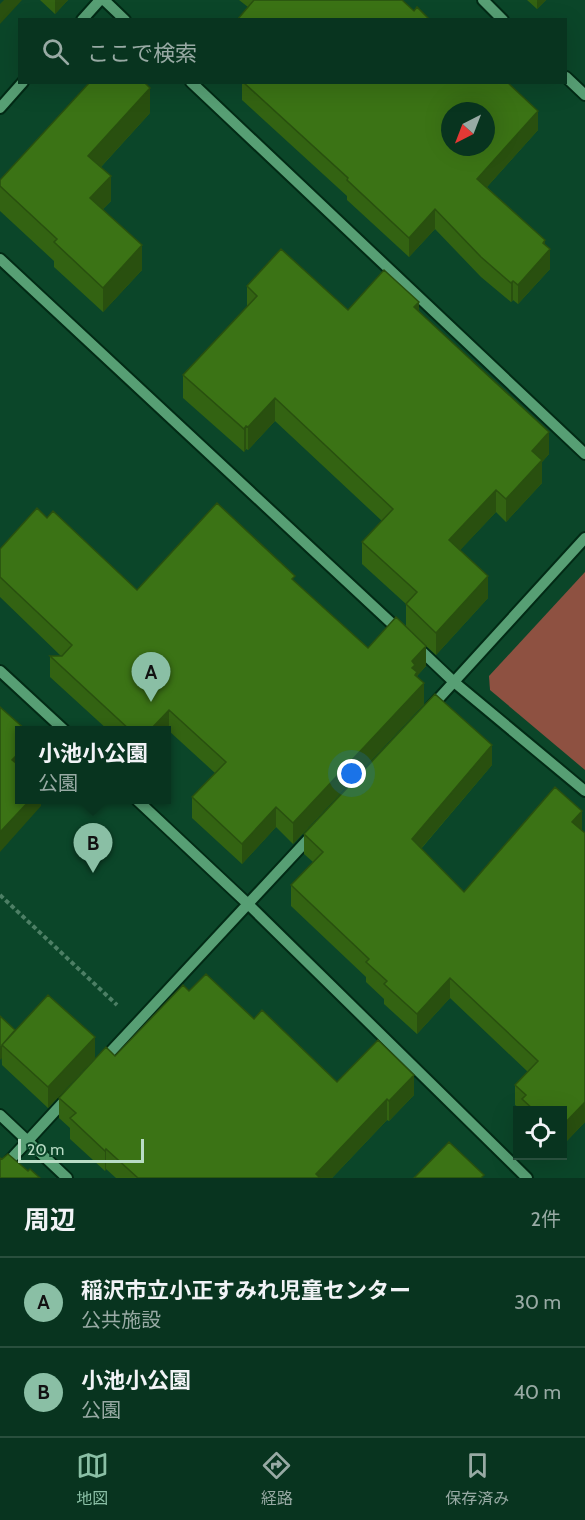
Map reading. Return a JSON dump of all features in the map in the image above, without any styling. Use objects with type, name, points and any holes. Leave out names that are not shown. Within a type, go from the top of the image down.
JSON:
[{"type":"street","points":[[84,18],[102,0],[123,18]]},
{"type":"street","points":[[483,0],[502,18]]},
{"type":"street","points":[[567,78],[585,95]]},
{"type":"street","points":[[0,108],[21,84]]},
{"type":"street","points":[[194,84],[585,454]]},
{"type":"street","points":[[0,259],[454,682],[585,791]]},
{"type":"street","points":[[423,716],[585,538]]},
{"type":"street","points":[[0,671],[60,726]]},
{"type":"street","points":[[141,804],[248,904],[527,1178]]},
{"type":"street","points":[[98,1065],[320,827]]},
{"type":"street","points":[[0,1171],[74,1091]]},
{"type":"street","points":[[0,1115],[67,1178]]},
{"type":"shaded area","points":[[585,572],[585,770],[490,690],[489,676]]},
{"type":"building","points":[[254,0],[402,0],[414,11],[417,7],[428,18],[239,18]]},
{"type":"building","points":[[88,84],[146,84],[150,88],[88,156],[111,176],[90,198],[142,245],[103,288],[54,242],[57,239],[0,186],[0,180]]},
{"type":"building","points":[[245,84],[509,84],[538,111],[477,179],[545,240],[543,243],[550,249],[518,285],[513,281],[511,283],[481,257],[435,209],[409,238],[347,180],[348,178]]},
{"type":"building","points":[[281,249],[348,310],[384,270],[419,302],[414,307],[549,432],[532,451],[542,460],[506,499],[496,490],[449,540],[488,576],[436,633],[406,604],[417,592],[362,542],[393,509],[275,398],[244,429],[183,375],[257,296],[247,286]]},
{"type":"building","points":[[217,503],[295,576],[292,579],[368,648],[396,617],[426,646],[412,661],[415,665],[412,668],[417,672],[415,675],[424,683],[293,823],[276,807],[242,844],[192,797],[226,762],[169,710],[154,726],[126,726],[50,656],[62,656],[72,645],[0,577],[0,549],[37,508],[47,518],[53,511],[137,590]]},
{"type":"building","points":[[435,694],[492,745],[412,839],[464,892],[555,787],[582,811],[572,822],[585,833],[585,1102],[567,1121],[567,1106],[530,1106],[522,1099],[526,1095],[515,1085],[538,1061],[450,978],[417,1014],[384,984],[387,981],[366,962],[369,959],[291,885],[323,852],[304,834]]},
{"type":"building","points":[[0,707],[21,726],[15,726],[15,757],[12,760],[15,762],[15,804],[26,804],[0,832]]},
{"type":"building","points":[[206,974],[254,1019],[262,1010],[337,1082],[378,1040],[414,1075],[389,1101],[387,1099],[316,1174],[320,1178],[138,1178],[70,1118],[76,1113],[59,1098],[106,1047],[115,1056],[183,985],[189,991]]},
{"type":"building","points":[[48,995],[95,1037],[48,1087],[2,1045]]},
{"type":"building","points":[[0,1016],[15,1030],[0,1049]]},
{"type":"building","points":[[449,1142],[484,1175],[481,1178],[414,1178]]},
{"type":"building","points":[[8,1154],[40,1178],[0,1178],[0,1158]]},
{"type":"place","name":"稲沢市立小正すみれ児童センター","points":[[151,702]]},
{"type":"place","name":"小池小公園","points":[[93,873]]}]
